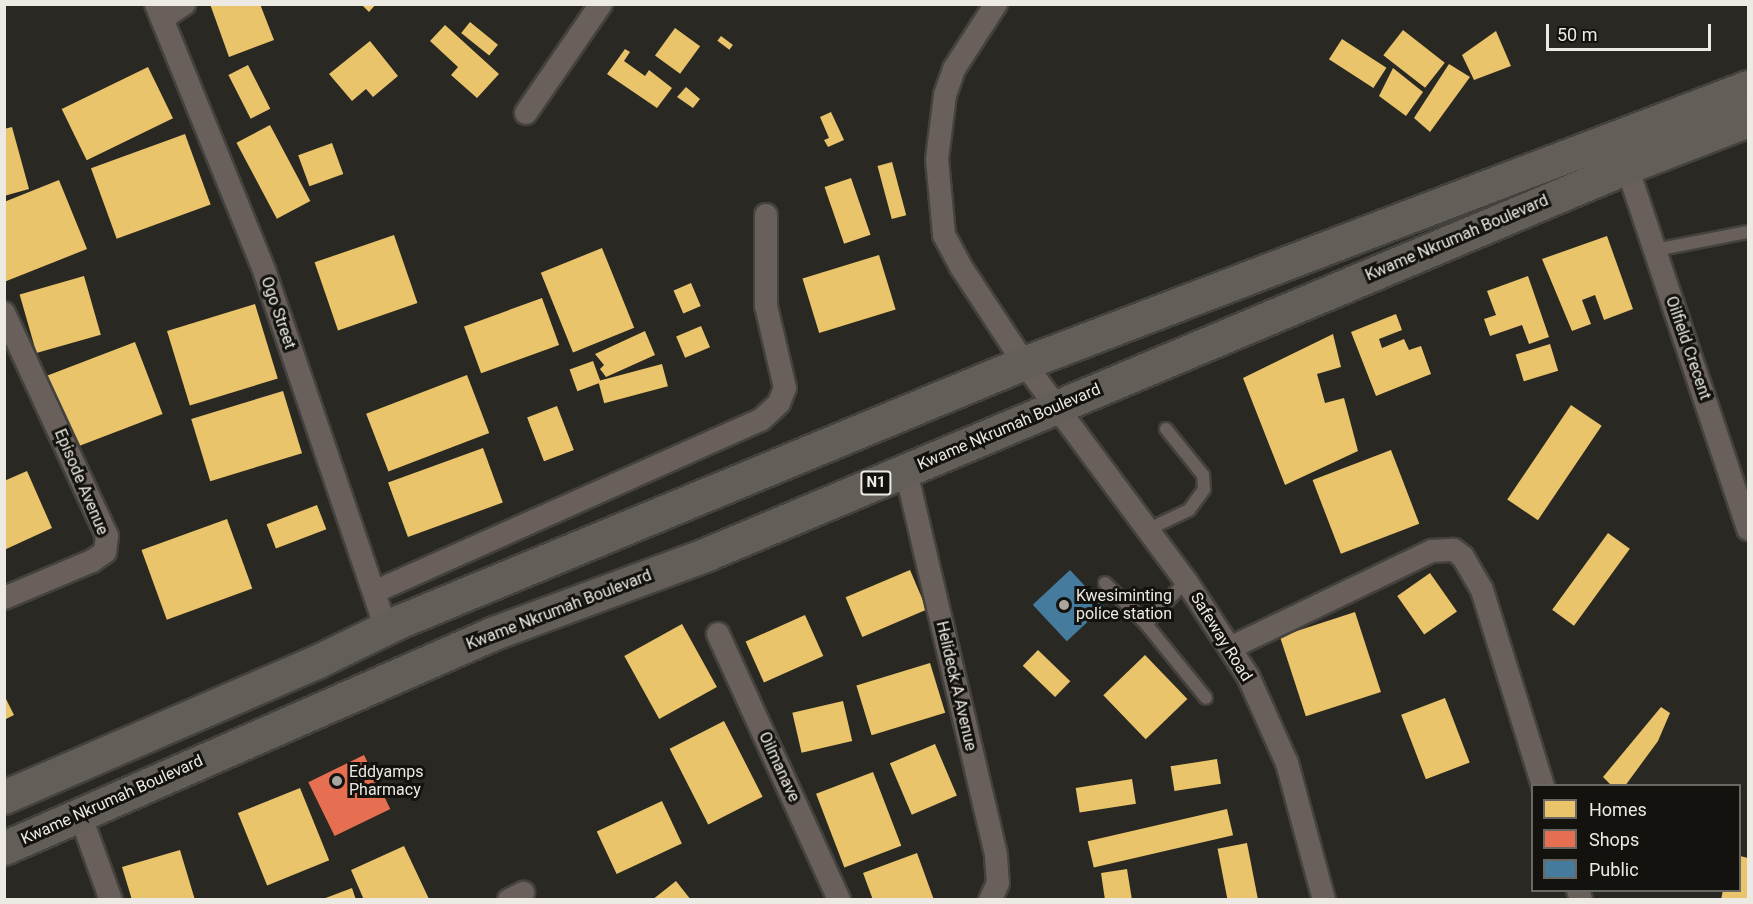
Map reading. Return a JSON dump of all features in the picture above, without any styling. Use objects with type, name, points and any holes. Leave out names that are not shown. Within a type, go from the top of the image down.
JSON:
[{"type":"highway","name":"Kwame Nkrumah Boulevard","points":[[4,797],[305,667],[386,628],[1024,363],[1749,87]]},
{"type":"highway","name":"Kwame Nkrumah Boulevard","points":[[4,848],[494,633],[707,554],[1627,167],[1749,120]]},
{"type":"street","points":[[159,12],[184,4]]},
{"type":"street","points":[[526,113],[601,4]]},
{"type":"street","name":"Safeway Road","points":[[996,4],[954,69],[945,95],[937,159],[939,202],[944,235],[961,267],[1024,363],[1149,529],[1248,676],[1287,764],[1324,900]]},
{"type":"street","name":"Ogo Street","points":[[159,12],[265,273],[386,628]]},
{"type":"street","name":"Oilfield Crecent","points":[[1627,167],[1749,529]]},
{"type":"street","points":[[374,592],[761,420],[779,403],[785,387],[766,306],[766,215]]},
{"type":"street","name":"Episode Avenue","points":[[4,313],[107,536],[105,552],[92,561],[4,598]]},
{"type":"street","name":"Helideck A Avenue","points":[[906,471],[996,856],[998,883],[990,900]]},
{"type":"street","points":[[1230,648],[1432,551],[1454,550],[1463,557],[1482,590],[1542,784]]},
{"type":"street","name":"Oilmanave","points":[[718,634],[839,900]]},
{"type":"street","points":[[80,814],[111,900]]},
{"type":"lane","points":[[1655,250],[1749,231]]},
{"type":"lane","points":[[1149,529],[1189,510],[1204,489],[1203,475],[1166,429]]},
{"type":"lane","points":[[1146,624],[1186,581]]},
{"type":"lane","points":[[1105,583],[1146,624],[1206,698]]},
{"type":"building: Homes","points":[[210,4],[260,4],[274,40],[229,57]]},
{"type":"building: Homes","points":[[361,4],[376,4],[369,12]]},
{"type":"building: Homes","points":[[470,22],[498,45],[489,56],[461,33]]},
{"type":"building: Homes","points":[[445,25],[499,74],[477,98],[451,75],[458,67],[430,41]]},
{"type":"building: Homes","points":[[675,28],[700,46],[680,74],[655,56]]},
{"type":"building: Homes","points":[[1403,30],[1445,63],[1425,88],[1383,55]]},
{"type":"building: Homes","points":[[1496,31],[1511,66],[1474,80],[1462,55]]},
{"type":"building: Homes","points":[[721,36],[733,45],[729,50],[717,41]]},
{"type":"building: Homes","points":[[1342,39],[1386,68],[1373,88],[1329,59]]},
{"type":"building: Homes","points":[[370,41],[398,76],[373,97],[366,89],[352,101],[329,74]]},
{"type":"building: Homes","points":[[625,49],[630,52],[624,61],[645,76],[649,70],[672,88],[657,108],[607,74]]},
{"type":"building: Homes","points":[[1449,64],[1470,77],[1430,132],[1414,118]]},
{"type":"building: Homes","points":[[248,65],[270,109],[251,119],[228,75]]},
{"type":"building: Homes","points":[[148,67],[173,118],[87,160],[62,109]]},
{"type":"building: Homes","points":[[1393,68],[1423,92],[1406,116],[1379,96]]},
{"type":"building: Homes","points":[[686,87],[700,99],[693,108],[677,97]]},
{"type":"building: Homes","points":[[831,112],[844,140],[828,147],[824,140],[829,138],[820,117]]},
{"type":"building: Homes","points":[[270,125],[310,201],[277,219],[236,143]]},
{"type":"building: Homes","points":[[12,127],[29,189],[4,196],[4,129]]},
{"type":"building: Homes","points":[[185,134],[211,204],[117,239],[91,168]]},
{"type":"building: Homes","points":[[332,143],[343,174],[309,186],[298,155]]},
{"type":"building: Homes","points":[[892,162],[906,215],[892,219],[878,166]]},
{"type":"building: Homes","points":[[851,178],[871,235],[844,244],[825,187]]},
{"type":"building: Homes","points":[[59,180],[87,249],[4,282],[4,202]]},
{"type":"building: Homes","points":[[394,235],[417,303],[338,330],[315,262]]},
{"type":"building: Homes","points":[[1607,236],[1633,309],[1604,320],[1595,295],[1582,300],[1591,324],[1572,331],[1542,259]]},
{"type":"building: Homes","points":[[602,248],[634,328],[573,352],[541,273]]},
{"type":"building: Homes","points":[[879,255],[896,310],[819,333],[802,278]]},
{"type":"building: Homes","points":[[84,276],[101,335],[36,353],[20,294]]},
{"type":"building: Homes","points":[[1528,276],[1549,337],[1529,344],[1522,325],[1490,336],[1484,319],[1496,315],[1487,291]]},
{"type":"building: Homes","points":[[691,283],[701,306],[683,313],[674,290]]},
{"type":"building: Homes","points":[[542,298],[559,345],[481,373],[464,326]]},
{"type":"building: Homes","points":[[255,304],[278,379],[190,405],[167,331]]},
{"type":"building: Homes","points":[[1396,314],[1402,330],[1379,339],[1382,348],[1404,339],[1409,350],[1421,346],[1431,374],[1376,396],[1351,332]]},
{"type":"building: Homes","points":[[701,326],[710,347],[685,358],[676,337]]},
{"type":"building: Homes","points":[[645,331],[655,355],[606,377],[600,369],[604,365],[595,354]]},
{"type":"building: Homes","points":[[1333,334],[1341,367],[1317,374],[1325,403],[1344,398],[1358,451],[1285,485],[1243,378]]},
{"type":"building: Homes","points":[[135,342],[163,414],[69,450],[42,378]]},
{"type":"building: Homes","points":[[1550,344],[1558,371],[1524,381],[1516,355]]},
{"type":"building: Homes","points":[[593,361],[601,383],[577,391],[570,370]]},
{"type":"building: Homes","points":[[662,364],[668,386],[604,403],[598,381]]},
{"type":"building: Homes","points":[[467,375],[489,433],[388,472],[366,414]]},
{"type":"building: Homes","points":[[283,391],[302,453],[210,481],[191,419]]},
{"type":"building: Homes","points":[[1571,405],[1602,426],[1538,520],[1507,500]]},
{"type":"building: Homes","points":[[557,406],[574,450],[544,461],[527,417]]},
{"type":"building: Homes","points":[[483,448],[503,503],[408,537],[388,483]]},
{"type":"building: Homes","points":[[1391,450],[1419,524],[1341,554],[1313,480]]},
{"type":"building: Homes","points":[[27,471],[52,528],[4,550],[4,481]]},
{"type":"building: Homes","points":[[317,505],[326,529],[276,549],[267,524]]},
{"type":"building: Homes","points":[[227,519],[252,589],[167,620],[141,550]]},
{"type":"building: Homes","points":[[1608,533],[1630,549],[1574,626],[1552,610]]},
{"type":"building: Homes","points":[[910,570],[927,610],[862,637],[846,597]]},
{"type":"building: Homes","points":[[1430,573],[1457,612],[1424,634],[1397,596]]},
{"type":"building: Homes","points":[[1355,612],[1381,692],[1306,716],[1280,636]]},
{"type":"building: Homes","points":[[805,615],[823,656],[764,683],[746,641]]},
{"type":"building: Homes","points":[[682,624],[717,687],[659,719],[624,656]]},
{"type":"building: Homes","points":[[1038,650],[1070,681],[1055,697],[1023,666]]},
{"type":"building: Homes","points":[[1145,655],[1187,699],[1146,739],[1103,695]]},
{"type":"building: Homes","points":[[930,663],[945,713],[872,735],[856,686]]},
{"type":"building: Homes","points":[[4,695],[14,715],[4,720]]},
{"type":"building: Homes","points":[[1445,698],[1470,762],[1426,779],[1401,715]]},
{"type":"building: Homes","points":[[843,701],[852,741],[802,753],[792,713]]},
{"type":"building: Homes","points":[[1661,707],[1670,713],[1658,741],[1626,784],[1610,784],[1603,777]]},
{"type":"building: Homes","points":[[724,721],[763,797],[708,824],[670,749]]},
{"type":"building: Homes","points":[[935,744],[957,796],[912,815],[890,763]]},
{"type":"building: Homes","points":[[1217,759],[1221,784],[1174,791],[1171,766]]},
{"type":"building: Homes","points":[[873,772],[901,846],[844,868],[816,794]]},
{"type":"building: Homes","points":[[1132,779],[1136,804],[1080,813],[1076,788]]},
{"type":"building: Homes","points":[[300,788],[329,860],[267,885],[238,813]]},
{"type":"building: Homes","points":[[662,801],[682,844],[617,874],[597,831]]},
{"type":"building: Homes","points":[[1227,809],[1233,835],[1094,867],[1088,841]]},
{"type":"building: Homes","points":[[1247,843],[1258,900],[1228,900],[1218,849]]},
{"type":"building: Homes","points":[[404,846],[429,899],[364,900],[351,870]]},
{"type":"building: Homes","points":[[180,850],[195,900],[132,900],[122,867]]},
{"type":"building: Homes","points":[[917,853],[934,900],[873,900],[863,873]]},
{"type":"building: Homes","points":[[1741,856],[1748,858],[1748,900],[1721,900],[1723,892],[1741,892]]},
{"type":"building: Homes","points":[[1127,869],[1132,900],[1105,900],[1101,873]]},
{"type":"building: Homes","points":[[676,881],[691,900],[652,900]]},
{"type":"building: Homes","points":[[352,888],[356,900],[323,900],[323,899]]},
{"type":"building: Shops","points":[[364,755],[390,809],[335,836],[308,782]]},
{"type":"building: Public","points":[[1070,570],[1104,607],[1067,641],[1033,605]]},
{"type":"place","name":"Kwesiminting police station","points":[[1064,605]]},
{"type":"place","name":"Eddyamps Pharmacy","points":[[337,781]]}]
